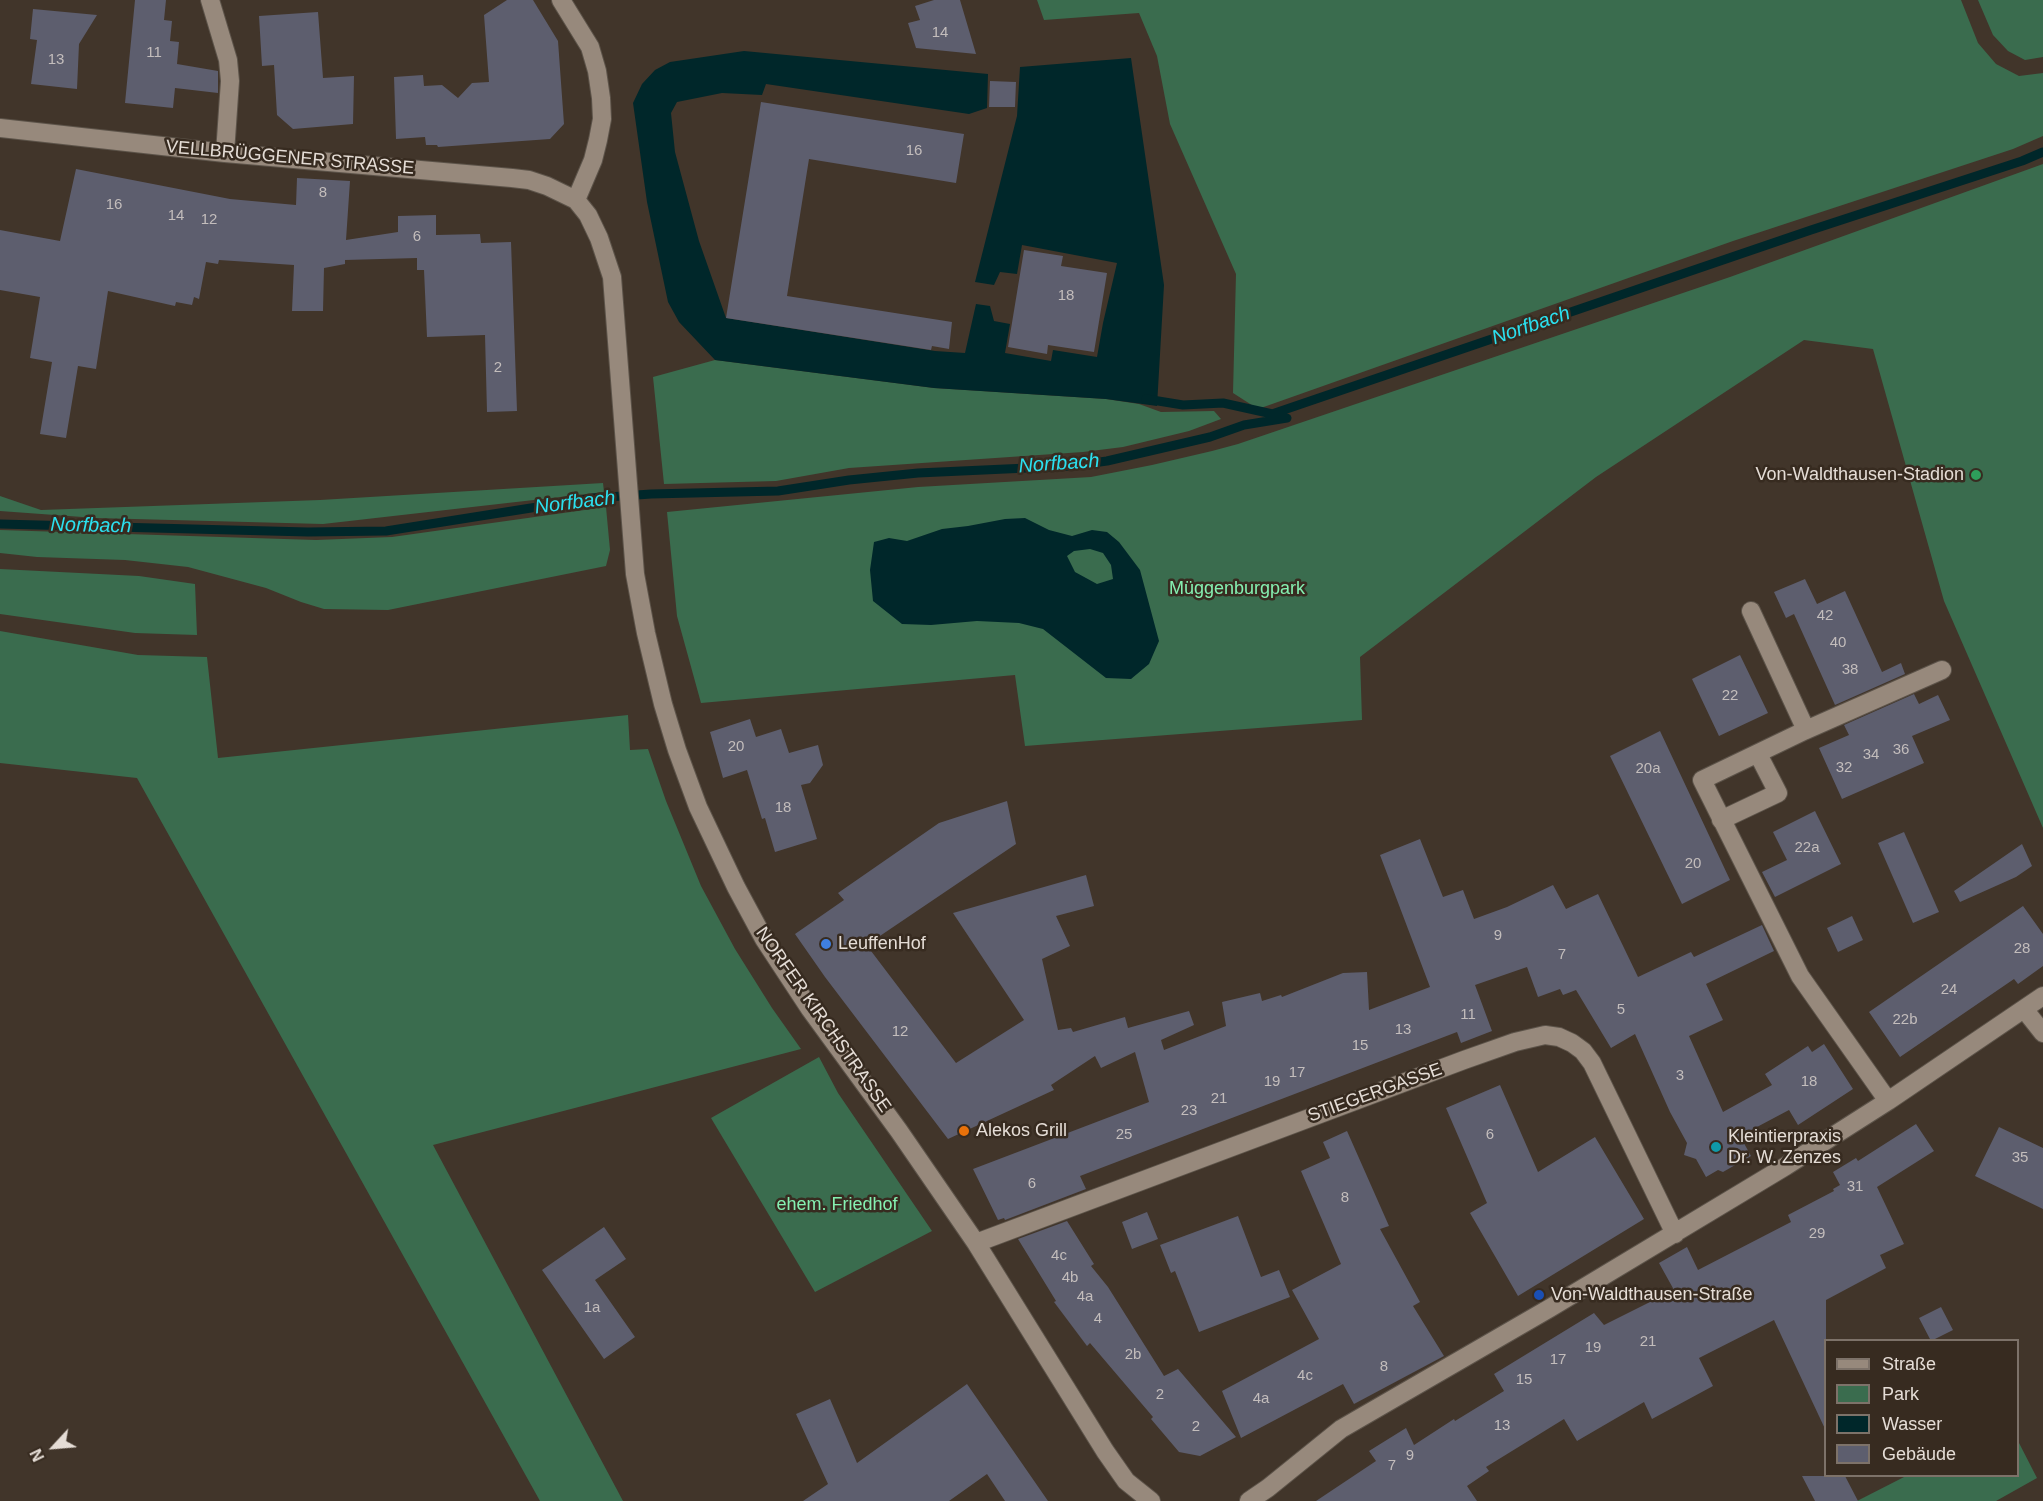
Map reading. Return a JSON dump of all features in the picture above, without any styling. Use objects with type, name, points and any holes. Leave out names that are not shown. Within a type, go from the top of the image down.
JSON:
[{"type":"street","points":[[210,0],[228,60],[230,81],[225,153]]},
{"type":"street","points":[[561,0],[590,47],[601,98],[602,118],[598,140],[576,200]]},
{"type":"street","name":"VELLBRÜGGENER STRASSE","points":[[0,128],[225,153],[529,180],[576,200]]},
{"type":"street","name":"NORFER KIRCHSTRASSE","points":[[576,200],[588,215],[599,238],[612,277],[637,585],[663,704],[698,807],[764,939],[807,1004],[976,1243],[1105,1451],[1126,1480],[1151,1501]]},
{"type":"street","points":[[1750,611],[1806,730]]},
{"type":"street","points":[[1888,1101],[1800,976],[1702,780],[1806,730],[1942,670]]},
{"type":"street","points":[[1721,820],[1778,793],[1758,754]]},
{"type":"street","points":[[1249,1501],[1341,1429],[1675,1234],[1786,1166],[1888,1101],[2043,996]]},
{"type":"street","points":[[2024,1009],[2043,1033]]},
{"type":"street","name":"STIEGERGASSE","points":[[976,1243],[1464,1060],[1515,1042],[1545,1035],[1559,1037],[1572,1043],[1583,1051],[1592,1063],[1675,1234]]},
{"type":"green space","points":[[1037,0],[1961,0],[1978,43],[1996,64],[2019,76],[2043,73],[2043,136],[2013,149],[1733,241],[1258,409],[1233,393],[1236,274],[1170,124],[1157,56],[1139,13],[1044,20]]},
{"type":"green space","points":[[1978,0],[2043,0],[2043,57],[2025,60],[2008,51],[1993,35]]},
{"type":"green space","name":"Müggenburgpark","points":[[2043,164],[2043,828],[1944,601],[1873,349],[1804,340],[1596,477],[1360,657],[1362,720],[1025,746],[1015,675],[701,703],[677,616],[667,512],[918,487],[1091,477],[1212,451],[1730,277]]},
{"type":"green space","points":[[715,360],[934,388],[1106,399],[1139,404],[1161,412],[1214,411],[1221,419],[1189,431],[1123,447],[1083,452],[849,468],[776,481],[664,484],[653,377]]},
{"type":"green space","points":[[603,483],[604,492],[323,524],[96,518],[0,511],[0,496],[41,510],[320,500]]},
{"type":"green space","points":[[606,507],[610,550],[606,566],[388,610],[324,609],[266,588],[188,567],[125,560],[37,557],[0,553],[0,530],[316,540],[392,537]]},
{"type":"green space","points":[[0,569],[139,576],[195,584],[197,635],[135,633],[0,614]]},
{"type":"green space","points":[[0,631],[138,655],[207,657],[218,758],[628,715],[630,750],[648,749],[666,801],[701,886],[735,949],[801,1049],[433,1145],[623,1501],[540,1501],[137,778],[0,763]]},
{"type":"green space","name":"ehem. Friedhof","points":[[819,1057],[838,1093],[932,1231],[815,1292],[711,1118]]},
{"type":"green space","points":[[2019,1443],[2037,1478],[1996,1501],[1857,1501],[1904,1477],[2019,1477]]},
{"type":"water","points":[[744,51],[988,74],[987,108],[969,114],[766,84],[762,95],[722,93],[677,102],[671,113],[675,152],[699,241],[726,318],[935,351],[965,353],[976,304],[990,306],[994,321],[1010,324],[1005,353],[1051,361],[1053,350],[1097,357],[1117,263],[1022,245],[1017,274],[1000,272],[994,285],[975,282],[1017,116],[1020,67],[1131,58],[1164,285],[1157,406],[1106,399],[934,388],[715,360],[679,322],[668,302],[647,202],[633,103],[642,84],[655,70],[670,62]]},
{"type":"water","points":[[1025,518],[1049,530],[1072,536],[1092,530],[1107,532],[1119,542],[1140,570],[1159,641],[1149,664],[1131,679],[1106,678],[1043,629],[1019,623],[977,621],[931,625],[902,624],[873,601],[870,570],[874,542],[889,538],[907,541],[942,529]],"holes":[[[1090,549],[1103,553],[1111,565],[1113,579],[1097,584],[1075,572],[1067,556],[1074,551]]]},
{"type":"building","points":[[135,0],[166,0],[164,20],[172,21],[170,41],[179,42],[177,64],[218,71],[218,93],[175,88],[173,108],[125,103]]},
{"type":"building","points":[[507,0],[533,0],[558,41],[564,124],[550,139],[438,147],[437,145],[426,145],[425,137],[396,139],[394,77],[423,75],[424,86],[442,85],[458,98],[472,83],[489,82],[484,15]]},
{"type":"building","points":[[934,0],[960,0],[976,54],[916,48],[908,23],[920,20],[915,6]]},
{"type":"building","points":[[33,9],[97,15],[79,44],[77,89],[31,84],[37,40],[30,39]]},
{"type":"building","points":[[318,12],[323,78],[354,76],[353,124],[293,129],[277,115],[274,65],[262,66],[259,16]]},
{"type":"building","points":[[990,81],[1016,82],[1015,107],[989,107]]},
{"type":"building","points":[[761,102],[964,134],[956,183],[809,159],[787,296],[952,322],[949,349],[932,346],[931,350],[726,318]]},
{"type":"building","points":[[76,169],[230,199],[296,205],[297,178],[350,181],[346,240],[398,232],[398,216],[436,215],[436,235],[480,234],[481,243],[511,242],[517,411],[487,412],[485,335],[427,337],[424,270],[417,270],[417,258],[345,260],[345,264],[324,268],[323,311],[292,311],[294,265],[219,260],[218,264],[206,262],[199,299],[194,297],[192,305],[176,302],[175,306],[108,291],[96,369],[78,366],[66,438],[40,434],[52,362],[30,358],[40,297],[0,290],[0,230],[60,241]]},
{"type":"building","points":[[1024,250],[1063,256],[1061,266],[1107,273],[1094,352],[1048,345],[1047,354],[1008,347]]},
{"type":"building","points":[[1805,579],[1817,604],[1845,591],[1882,672],[1901,663],[1905,674],[1835,705],[1794,614],[1786,618],[1774,592]]},
{"type":"building","points":[[1740,655],[1768,713],[1719,736],[1692,679]]},
{"type":"building","points":[[1914,694],[1919,704],[1938,695],[1950,720],[1912,736],[1924,763],[1842,799],[1819,748],[1849,735],[1844,725]]},
{"type":"building","points":[[750,719],[756,737],[781,729],[789,753],[818,745],[823,765],[810,783],[801,785],[817,839],[775,852],[747,770],[723,778],[710,732]]},
{"type":"building","points":[[1660,731],[1730,880],[1682,904],[1610,756]]},
{"type":"building","points":[[1007,801],[1016,844],[871,942],[872,944],[868,947],[956,1063],[1024,1020],[953,913],[1086,875],[1094,906],[1056,916],[1070,946],[1042,959],[1058,1030],[1071,1028],[1073,1032],[1125,1017],[1128,1028],[1189,1011],[1194,1025],[1161,1040],[1164,1050],[1226,1026],[1222,1002],[1260,993],[1262,1001],[1281,995],[1282,997],[1343,973],[1367,972],[1369,1010],[1430,987],[1380,855],[1420,839],[1443,897],[1463,890],[1474,919],[1507,907],[1553,885],[1566,909],[1598,894],[1638,977],[1691,952],[1694,957],[1762,925],[1774,951],[1706,984],[1723,1020],[1689,1036],[1723,1112],[1772,1085],[1765,1074],[1808,1046],[1812,1052],[1824,1044],[1853,1089],[1798,1125],[1789,1110],[1740,1136],[1751,1156],[1723,1172],[1718,1170],[1706,1177],[1696,1159],[1684,1155],[1687,1143],[1670,1112],[1635,1034],[1611,1048],[1576,990],[1563,995],[1560,989],[1538,997],[1527,967],[1475,985],[1492,1031],[1461,1043],[1457,1032],[1080,1176],[1086,1189],[1005,1220],[1004,1218],[998,1220],[973,1169],[1149,1102],[1135,1052],[1101,1068],[1095,1056],[1051,1085],[1054,1090],[948,1139],[795,934],[844,900],[838,893],[939,823]]},
{"type":"building","points":[[1815,811],[1841,864],[1775,897],[1762,872],[1787,860],[1773,832]]},
{"type":"building","points":[[1904,832],[1939,912],[1913,923],[1878,843]]},
{"type":"building","points":[[2022,844],[2032,866],[2016,877],[1960,902],[1954,891]]},
{"type":"building","points":[[2023,906],[2043,934],[2043,966],[2018,984],[2014,979],[1900,1057],[1869,1012]]},
{"type":"building","points":[[1852,916],[1863,940],[1838,952],[1827,928]]},
{"type":"building","points":[[1500,1085],[1538,1172],[1595,1137],[1644,1219],[1518,1296],[1470,1213],[1487,1203],[1446,1108]]},
{"type":"building","points":[[1916,1124],[1934,1151],[1877,1187],[1904,1244],[1880,1255],[1886,1268],[1826,1300],[1824,1427],[1774,1320],[1699,1358],[1713,1386],[1652,1419],[1644,1402],[1577,1441],[1564,1419],[1486,1467],[1489,1471],[1467,1486],[1477,1501],[1316,1501],[1376,1461],[1369,1451],[1406,1428],[1414,1445],[1504,1391],[1494,1374],[1594,1313],[1604,1325],[1674,1290],[1659,1263],[1687,1247],[1698,1270],[1791,1222],[1788,1215],[1834,1191],[1833,1189],[1840,1185],[1833,1172],[1856,1158],[1858,1161]]},
{"type":"building","points":[[1999,1127],[2043,1148],[2043,1209],[1975,1176]]},
{"type":"building","points":[[1347,1131],[1389,1226],[1380,1229],[1420,1302],[1413,1306],[1444,1356],[1354,1404],[1343,1384],[1241,1438],[1222,1391],[1319,1339],[1292,1290],[1341,1264],[1301,1171],[1330,1158],[1323,1142]]},
{"type":"building","points":[[1147,1212],[1158,1239],[1132,1249],[1122,1222]]},
{"type":"building","points":[[1238,1216],[1261,1277],[1279,1270],[1290,1297],[1199,1332],[1175,1271],[1171,1273],[1160,1245]]},
{"type":"building","points":[[1067,1221],[1094,1264],[1091,1266],[1108,1287],[1164,1376],[1178,1369],[1236,1437],[1200,1456],[1179,1452],[1151,1419],[1153,1417],[1090,1343],[1087,1346],[1054,1302],[1056,1301],[1018,1239]]},
{"type":"building","points":[[604,1227],[626,1259],[595,1280],[635,1337],[604,1359],[542,1270]]},
{"type":"building","points":[[1941,1307],[1953,1330],[1935,1339],[1930,1339],[1919,1318]]},
{"type":"building","points":[[967,1384],[1048,1501],[1005,1501],[987,1474],[949,1501],[803,1501],[828,1484],[796,1414],[830,1399],[857,1463]]},
{"type":"building","points":[[1802,1476],[1846,1477],[1858,1501],[1815,1501]]},
{"type":"waterway","name":"Norfbach","points":[[0,524],[308,532],[386,531],[594,498],[651,494],[778,491],[849,480],[918,473],[1071,466],[1107,461],[1210,437],[1244,425],[1287,418],[1272,414],[2043,152]]},
{"type":"waterway","points":[[1146,399],[1183,405],[1223,403],[1277,415]]},
{"type":"place","name":"Von-Waldthausen-Stadion","points":[[1976,475]]},
{"type":"place","name":"LeuffenHof","points":[[826,944]]},
{"type":"place","name":"Alekos Grill","points":[[964,1131]]},
{"type":"place","name":"Kleintierpraxis Dr. W. Zenzes","points":[[1716,1147]]},
{"type":"place","name":"Von-Waldthausen-Straße","points":[[1539,1295]]}]
